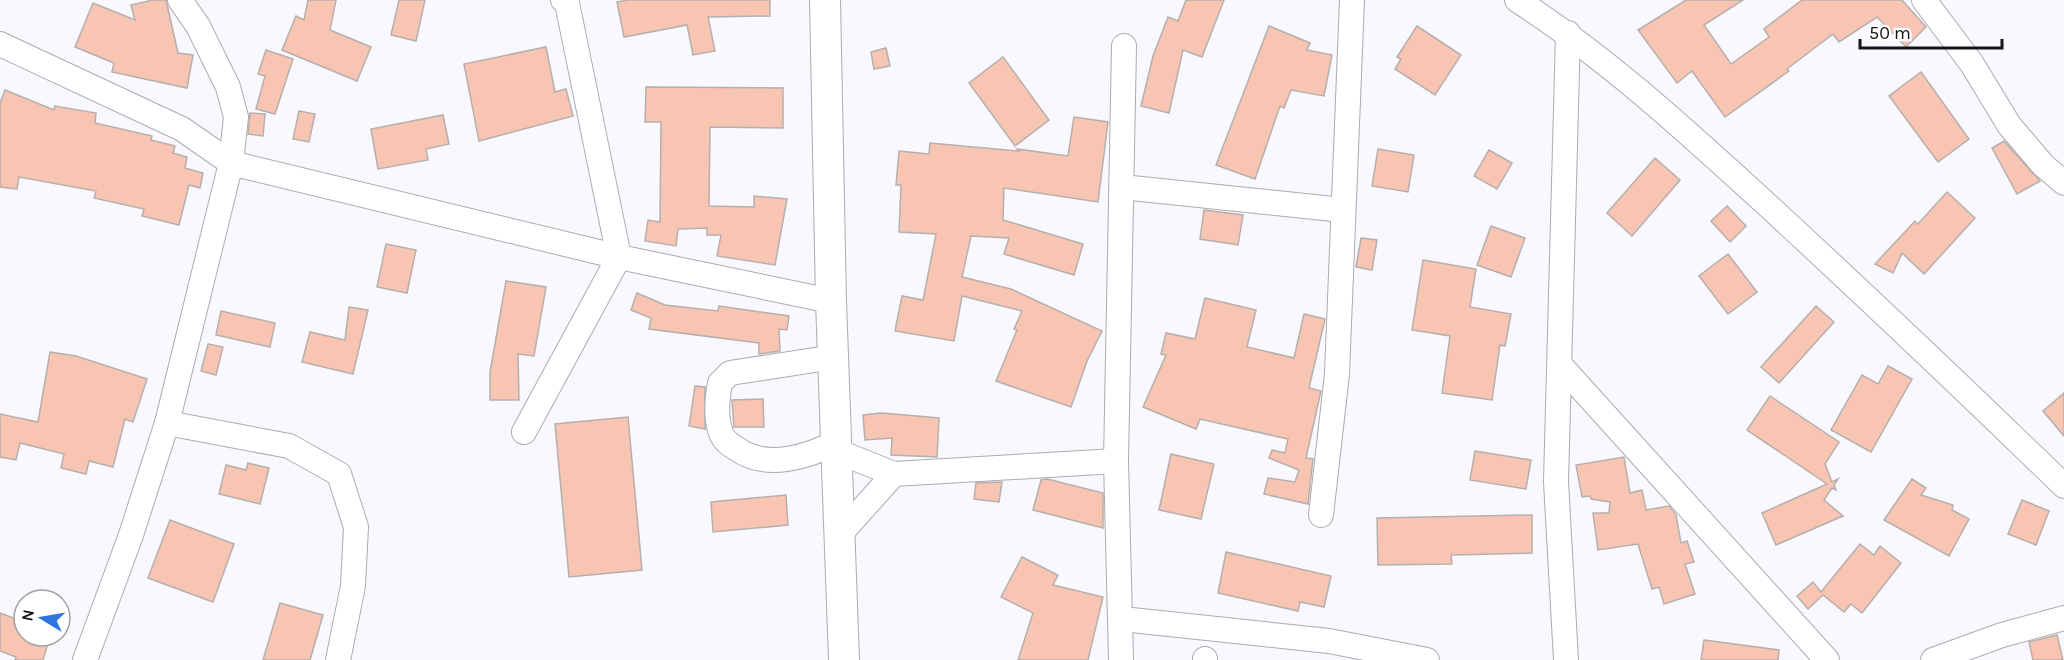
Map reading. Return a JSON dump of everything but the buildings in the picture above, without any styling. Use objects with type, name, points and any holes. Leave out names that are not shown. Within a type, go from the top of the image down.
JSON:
[{"type":"main road","points":[[825,0],[831,301],[844,660]]},
{"type":"street","points":[[85,660],[131,535],[167,423],[231,163],[236,117],[228,87],[198,26],[180,0]]},
{"type":"street","points":[[524,432],[619,257],[567,3],[563,0]]},
{"type":"street","points":[[1322,515],[1338,374],[1352,0]]},
{"type":"street","points":[[1517,0],[1568,33],[1644,92],[1779,216],[2064,486]]},
{"type":"street","points":[[1924,0],[1972,64],[2009,125],[2043,165],[2064,183]]},
{"type":"street","points":[[1566,660],[1557,482],[1568,33]]},
{"type":"street","points":[[0,44],[182,129],[231,163],[619,257],[831,301]]},
{"type":"street","points":[[1121,660],[1122,619],[1116,461],[1124,46]]},
{"type":"street","points":[[1122,187],[1343,210]]},
{"type":"street","points":[[834,357],[729,373],[720,382],[717,413],[721,435],[726,442],[760,461],[797,457],[838,446],[894,474],[1116,461]]},
{"type":"street","points":[[1561,366],[1827,660]]},
{"type":"street","points":[[167,423],[289,446],[339,474],[356,527],[353,586],[338,660]]},
{"type":"street","points":[[841,533],[894,474]]},
{"type":"street","points":[[1933,660],[2002,635],[2064,618]]},
{"type":"street","points":[[1122,619],[1329,641],[1427,660]]}]
